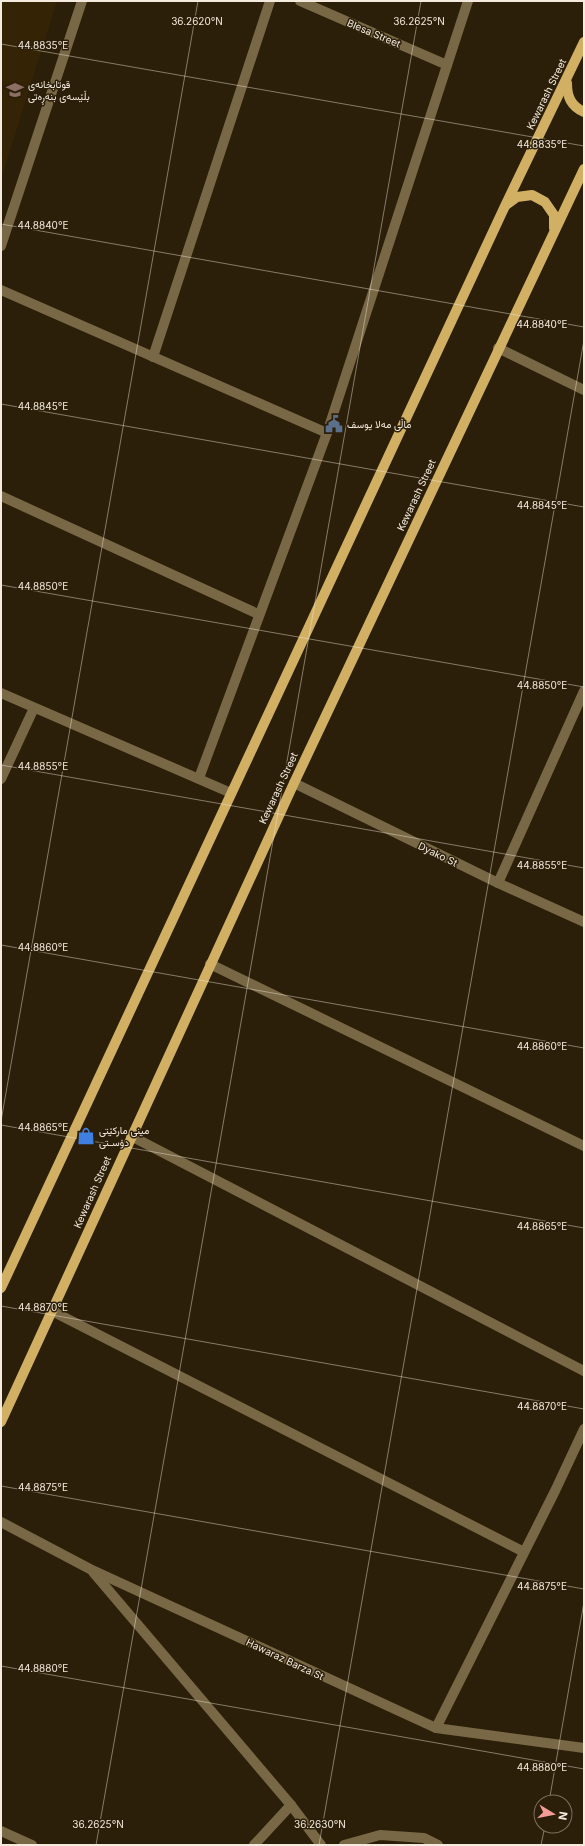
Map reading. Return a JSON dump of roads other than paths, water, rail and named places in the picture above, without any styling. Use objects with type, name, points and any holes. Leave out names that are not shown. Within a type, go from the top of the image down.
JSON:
[{"type":"main road","name":"Kewarash Street","points":[[1,1288],[505,206],[584,42]]},
{"type":"main road","points":[[566,81],[567,96],[576,108],[584,112]]},
{"type":"main road","name":"Kewarash Street","points":[[1,1422],[294,782],[584,169]]},
{"type":"main road","points":[[505,206],[517,197],[532,195],[546,202],[554,215],[554,230]]},
{"type":"street","points":[[1,246],[82,1]]},
{"type":"street","points":[[153,357],[270,1]]},
{"type":"street","name":"Blesa Street","points":[[300,1],[447,65]]},
{"type":"street","points":[[199,778],[258,614],[327,433],[468,1]]},
{"type":"street","points":[[1,290],[327,433]]},
{"type":"street","points":[[498,348],[584,390]]},
{"type":"street","points":[[1,496],[258,614]]},
{"type":"street","points":[[498,883],[584,691]]},
{"type":"street","points":[[1,693],[199,778],[231,794]]},
{"type":"street","points":[[1,779],[34,708]]},
{"type":"street","name":"Dyako St","points":[[294,782],[498,883],[584,922]]},
{"type":"street","points":[[210,964],[584,1146]]},
{"type":"street","points":[[131,1136],[584,1371]]},
{"type":"street","points":[[52,1311],[524,1552]]},
{"type":"street","points":[[436,1728],[584,1429]]},
{"type":"street","name":"Hawaraz Barza St","points":[[1,1522],[90,1569],[436,1728],[584,1748]]},
{"type":"street","points":[[90,1569],[291,1805],[321,1845]]},
{"type":"street","points":[[254,1845],[291,1805]]},
{"type":"street","points":[[1,1831],[32,1845]]},
{"type":"street","points":[[344,1845],[380,1835],[424,1838],[438,1845]]},
{"type":"place","name":"قوتابخانه‌ی بڵێسه‌ی بنه‌ڕه‌تی","points":[[15,90]]},
{"type":"place","name":"ماڵی مەلا یوسف","points":[[334,424]]},
{"type":"place","name":"مینی مارکێتی دۆسـتی","points":[[86,1136]]}]
